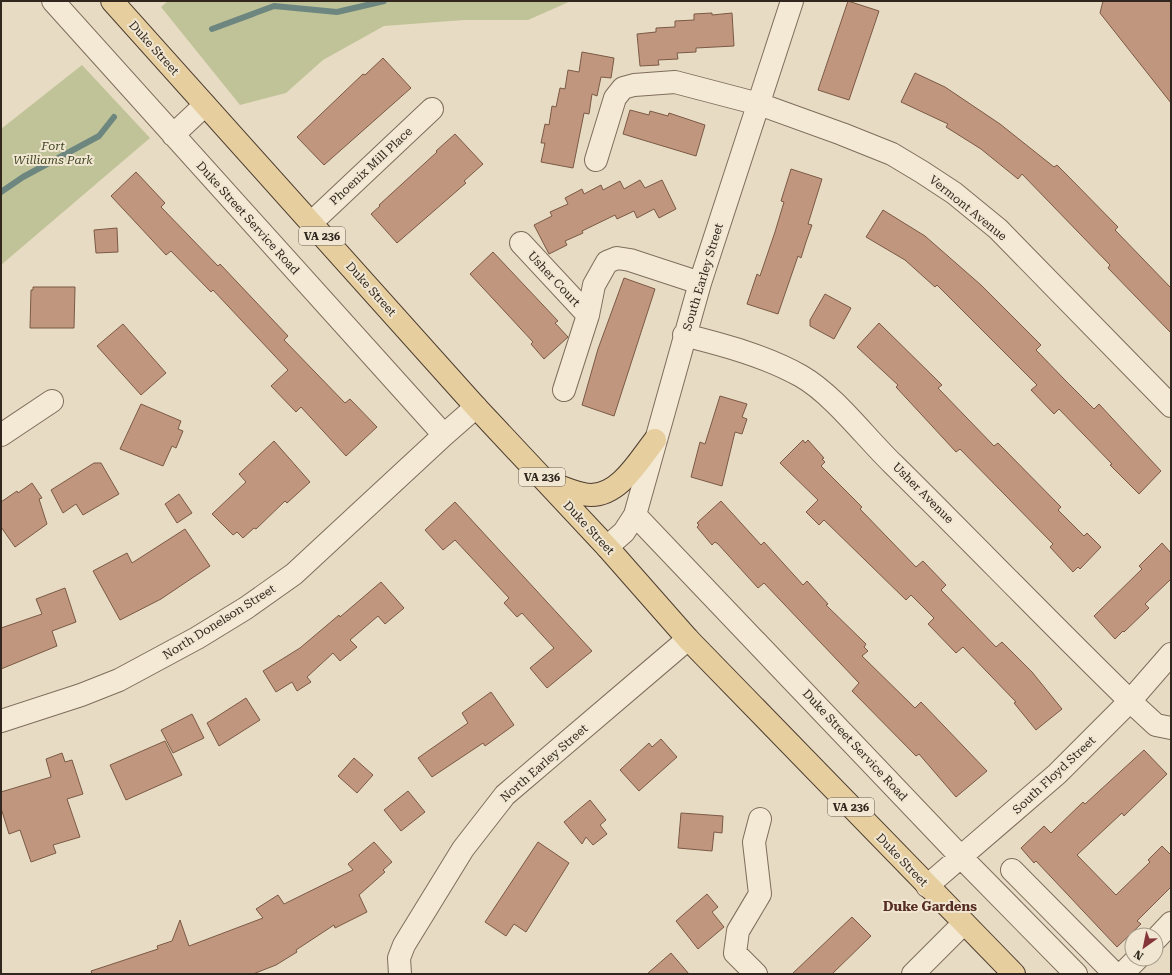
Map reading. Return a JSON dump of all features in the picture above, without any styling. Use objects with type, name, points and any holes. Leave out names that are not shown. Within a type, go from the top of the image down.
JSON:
[{"type":"main road","name":"Duke Street","points":[[112,1],[476,407],[607,547],[688,639],[1014,974]]},
{"type":"main road","points":[[545,481],[586,494],[606,492],[623,480],[655,440]]},
{"type":"street","name":"Duke Street Service Road","points":[[53,1],[444,435]]},
{"type":"street","name":"South Earley Street","points":[[607,547],[624,532],[635,515],[684,335],[792,1]]},
{"type":"street","name":"Vermont Avenue","points":[[596,160],[615,98],[623,88],[634,85],[675,82],[759,104],[892,154],[954,193],[998,229],[1171,406]]},
{"type":"street","points":[[173,135],[205,105]]},
{"type":"street","name":"Phoenix Mill Place","points":[[311,222],[432,109]]},
{"type":"street","name":"Usher Court","points":[[521,243],[588,315]]},
{"type":"street","name":"Usher Court","points":[[564,390],[588,315],[594,285],[607,262],[616,258],[643,264],[700,283]]},
{"type":"street","name":"Usher Avenue","points":[[684,335],[729,346],[762,358],[802,377],[832,400],[882,453],[1130,701],[1156,725],[1171,728]]},
{"type":"street","points":[[1,435],[52,401]]},
{"type":"street","name":"North Donelson Street","points":[[1,721],[81,695],[118,680],[190,642],[246,608],[294,574],[476,407]]},
{"type":"street","name":"Duke Street Service Road","points":[[635,515],[961,857],[1076,974]]},
{"type":"street","name":"North Earley Street","points":[[400,974],[399,958],[404,945],[463,849],[505,795],[688,639]]},
{"type":"street","name":"South Floyd Street","points":[[927,886],[1057,774],[1130,701],[1171,654]]},
{"type":"street","points":[[756,974],[735,953],[738,931],[760,894],[754,842],[760,819]]},
{"type":"street","points":[[1012,870],[1115,974]]},
{"type":"street","points":[[913,974],[964,923]]},
{"type":"street","points":[[1164,930],[1171,923]]},
{"type":"green space","points":[[168,1],[571,1],[528,20],[464,20],[384,26],[323,60],[286,93],[240,105],[161,7]]},
{"type":"green space","name":"Fort Williams Park","points":[[82,65],[150,138],[1,265],[1,129]]},
{"type":"building","points":[[848,1],[879,11],[849,100],[818,90]]},
{"type":"building","points":[[1103,1],[1171,1],[1171,103],[1100,13]]},
{"type":"building","points":[[712,13],[712,15],[732,13],[734,46],[696,48],[696,52],[677,53],[678,59],[658,60],[659,65],[640,66],[637,34],[656,32],[656,28],[675,27],[675,21],[694,20],[694,14]]},
{"type":"building","points":[[582,52],[614,58],[611,78],[601,77],[597,96],[592,94],[589,114],[584,113],[573,168],[541,162],[545,143],[541,143],[545,124],[549,125],[552,106],[556,107],[560,88],[565,89],[568,70],[579,72]]},
{"type":"building","points":[[383,58],[411,88],[324,165],[297,137],[363,74],[365,75]]},
{"type":"building","points":[[915,73],[945,87],[1000,124],[1054,167],[1057,165],[1068,176],[1118,227],[1115,230],[1171,288],[1171,333],[1108,268],[1110,265],[1022,174],[1018,179],[981,149],[946,127],[948,124],[901,102]]},
{"type":"building","points":[[630,110],[649,115],[650,111],[668,116],[669,113],[705,125],[696,156],[623,134]]},
{"type":"building","points":[[455,134],[483,164],[464,181],[466,183],[397,243],[371,214]]},
{"type":"building","points":[[791,169],[822,179],[808,224],[812,225],[801,258],[798,256],[778,314],[747,304],[757,274],[760,276],[775,232],[784,202],[781,201]]},
{"type":"building","points":[[136,172],[165,203],[161,207],[218,266],[220,264],[288,336],[284,340],[345,403],[350,399],[377,427],[346,456],[301,407],[296,412],[271,386],[288,370],[213,290],[211,292],[171,251],[166,255],[111,196]]},
{"type":"building","points":[[640,180],[645,188],[662,180],[676,209],[659,218],[654,209],[637,218],[634,211],[617,219],[615,215],[582,231],[583,233],[565,241],[567,245],[549,254],[534,225],[552,216],[550,212],[568,204],[565,198],[582,189],[584,194],[601,185],[603,190],[620,181],[624,189]]},
{"type":"building","points":[[883,210],[925,236],[981,285],[1041,345],[1036,350],[1065,380],[1094,409],[1099,404],[1161,471],[1139,494],[1110,465],[1112,464],[1059,409],[1054,414],[1031,390],[1037,385],[937,285],[935,287],[905,260],[866,237]]},
{"type":"building","points":[[117,228],[118,252],[96,253],[94,230]]},
{"type":"building","points":[[493,252],[558,321],[555,323],[568,337],[544,359],[531,344],[533,342],[470,274]]},
{"type":"building","points":[[624,278],[655,289],[614,416],[582,405],[598,349]]},
{"type":"building","points":[[33,287],[75,287],[74,328],[30,328],[31,290],[33,290]]},
{"type":"building","points":[[825,294],[851,308],[834,339],[810,326],[810,320]]},
{"type":"building","points":[[879,323],[942,385],[938,388],[994,446],[998,443],[1061,507],[1058,510],[1084,536],[1087,533],[1101,547],[1080,569],[1078,567],[1073,572],[1050,547],[1053,544],[960,449],[956,452],[896,387],[898,385],[857,347]]},
{"type":"building","points":[[123,324],[166,373],[141,395],[97,346]]},
{"type":"building","points":[[720,396],[747,404],[742,417],[747,419],[742,434],[735,432],[722,486],[691,477],[700,442],[705,444]]},
{"type":"building","points":[[141,404],[181,421],[178,429],[183,431],[176,448],[172,446],[163,466],[120,449]]},
{"type":"building","points":[[803,440],[805,443],[808,440],[824,458],[822,459],[825,462],[821,466],[862,507],[860,509],[916,567],[923,561],[946,585],[941,590],[996,647],[1002,642],[1032,672],[1062,709],[1036,730],[1014,703],[1016,702],[963,647],[956,653],[928,624],[934,618],[911,595],[906,600],[824,520],[819,525],[806,512],[818,500],[780,463]]},
{"type":"building","points":[[274,441],[310,482],[287,503],[285,501],[256,529],[254,528],[243,538],[237,532],[233,535],[212,514],[246,482],[239,474]]},
{"type":"building","points":[[94,463],[101,463],[119,494],[83,515],[76,504],[63,513],[51,490]]},
{"type":"building","points":[[32,483],[42,498],[39,499],[47,524],[15,547],[1,527],[1,502],[17,491],[18,493]]},
{"type":"building","points":[[179,494],[192,513],[177,523],[165,504]]},
{"type":"building","points":[[721,501],[761,545],[764,542],[803,585],[807,581],[828,604],[826,605],[866,644],[864,647],[868,651],[862,656],[915,708],[921,702],[987,771],[956,797],[919,754],[916,756],[852,691],[859,683],[764,583],[758,588],[718,544],[715,542],[712,545],[697,527],[699,525],[697,523]]},
{"type":"building","points":[[455,502],[592,651],[547,688],[530,668],[554,648],[522,613],[517,617],[504,603],[509,598],[455,540],[443,550],[425,530]]},
{"type":"building","points":[[185,529],[210,566],[161,599],[120,620],[93,571],[127,553],[132,563]]},
{"type":"building","points":[[1162,543],[1171,553],[1171,579],[1145,604],[1149,608],[1115,639],[1094,616],[1142,569],[1139,566]]},
{"type":"building","points":[[381,582],[404,608],[385,624],[378,616],[350,640],[357,647],[340,661],[333,653],[307,677],[311,682],[297,691],[292,682],[276,692],[263,671],[300,648],[339,615],[340,617]]},
{"type":"building","points":[[65,588],[76,622],[52,631],[57,646],[1,669],[1,628],[42,614],[36,599]]},
{"type":"building","points":[[491,692],[514,725],[485,746],[483,743],[432,777],[418,758],[468,723],[462,713]]},
{"type":"building","points":[[246,698],[260,720],[219,746],[207,723]]},
{"type":"building","points":[[192,714],[204,738],[173,753],[161,730]]},
{"type":"building","points":[[661,739],[677,757],[639,791],[620,770],[649,743],[652,747]]},
{"type":"building","points":[[165,741],[182,775],[126,800],[110,765]]},
{"type":"building","points":[[1144,750],[1167,774],[1124,816],[1122,813],[1077,855],[1116,895],[1150,862],[1148,860],[1162,846],[1171,855],[1171,887],[1137,921],[1141,924],[1138,927],[1124,927],[1124,940],[1117,947],[1036,861],[1034,863],[1021,848],[1044,826],[1051,833],[1083,802],[1085,804]]},
{"type":"building","points":[[62,753],[65,762],[72,760],[83,794],[67,799],[80,837],[53,845],[56,853],[31,862],[20,830],[9,834],[1,808],[1,792],[51,777],[46,759]]},
{"type":"building","points":[[354,758],[373,775],[357,793],[338,776]]},
{"type":"building","points":[[408,791],[425,812],[401,831],[384,810]]},
{"type":"building","points":[[590,800],[606,820],[600,825],[607,834],[593,845],[586,837],[582,844],[564,822]]},
{"type":"building","points":[[681,813],[723,816],[722,833],[714,832],[712,851],[678,848]]},
{"type":"building","points":[[374,842],[392,862],[383,870],[385,872],[359,895],[367,912],[335,928],[334,925],[296,950],[297,952],[276,965],[253,974],[92,974],[91,971],[158,949],[157,946],[172,941],[180,920],[189,946],[263,918],[256,909],[278,895],[284,904],[353,870],[348,864]]},
{"type":"building","points":[[538,842],[569,863],[526,932],[514,924],[506,936],[485,922]]},
{"type":"building","points":[[707,894],[718,907],[712,912],[724,927],[698,949],[676,921]]},
{"type":"building","points":[[852,917],[871,936],[832,974],[792,974]]},
{"type":"building","points":[[671,953],[689,974],[647,974]]},
{"type":"waterway","points":[[212,29],[274,6],[337,12],[384,1]]},
{"type":"waterway","points":[[1,192],[23,177],[99,136],[114,117]]},
{"type":"district","name":"Duke Gardens","points":[[930,906]]}]
